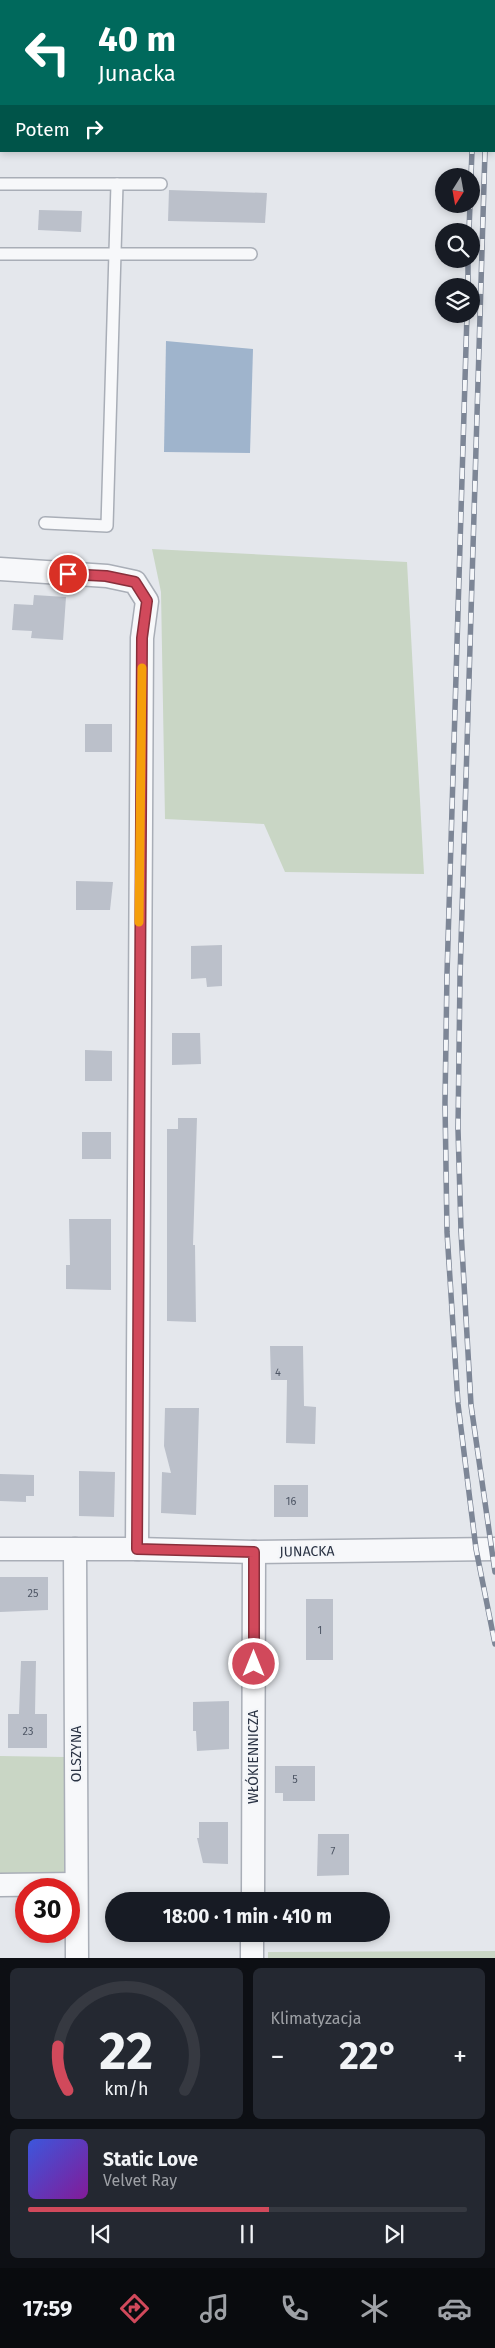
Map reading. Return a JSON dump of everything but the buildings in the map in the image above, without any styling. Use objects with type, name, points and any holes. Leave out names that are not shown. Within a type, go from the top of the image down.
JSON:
[{"type":"street","points":[[0,569],[106,576],[135,582],[147,601],[142,638],[137,1549]]},
{"type":"street","name":"JUNACKA","points":[[0,1549],[137,1549],[254,1552],[495,1549]]},
{"type":"street","name":"OLSZYNA","points":[[75,1549],[76,1878]]},
{"type":"street","name":"WŁÓKIENNICZA","points":[[253,1892],[254,1552]]},
{"type":"street","points":[[0,1885],[15,1885]]},
{"type":"street","points":[[252,1942],[252,1958]]},
{"type":"street","name":"OLSZYNA","points":[[76,1943],[76,1958]]},
{"type":"lane","points":[[0,184],[161,184]]},
{"type":"lane","points":[[45,522],[107,526],[117,254],[117,184]]},
{"type":"lane","points":[[0,254],[250,254]]},
{"type":"green space","points":[[152,549],[407,562],[424,874],[285,872],[264,824],[165,819],[161,592]]},
{"type":"green space","points":[[0,1756],[65,1757],[64,1875],[0,1876]]},
{"type":"green space","points":[[495,1951],[495,1958],[268,1958],[268,1952]]},
{"type":"water","points":[[166,341],[253,349],[250,453],[164,452]]},
{"type":"railway","points":[[471,168],[472,152]]},
{"type":"railway","points":[[485,152],[460,977],[458,1129],[461,1231],[471,1405],[495,1572]]},
{"type":"railway","points":[[469,223],[470,213]]},
{"type":"railway","points":[[468,268],[468,278]]},
{"type":"railway","points":[[467,323],[447,974],[445,1103],[447,1232],[458,1404],[476,1549],[495,1644]]},
{"type":"slow traffic","points":[[139,922],[142,668]]},
{"type":"route","points":[[68,574],[106,576],[135,582],[147,601],[142,638],[139,922],[137,1549],[254,1552],[254,1664]]}]
